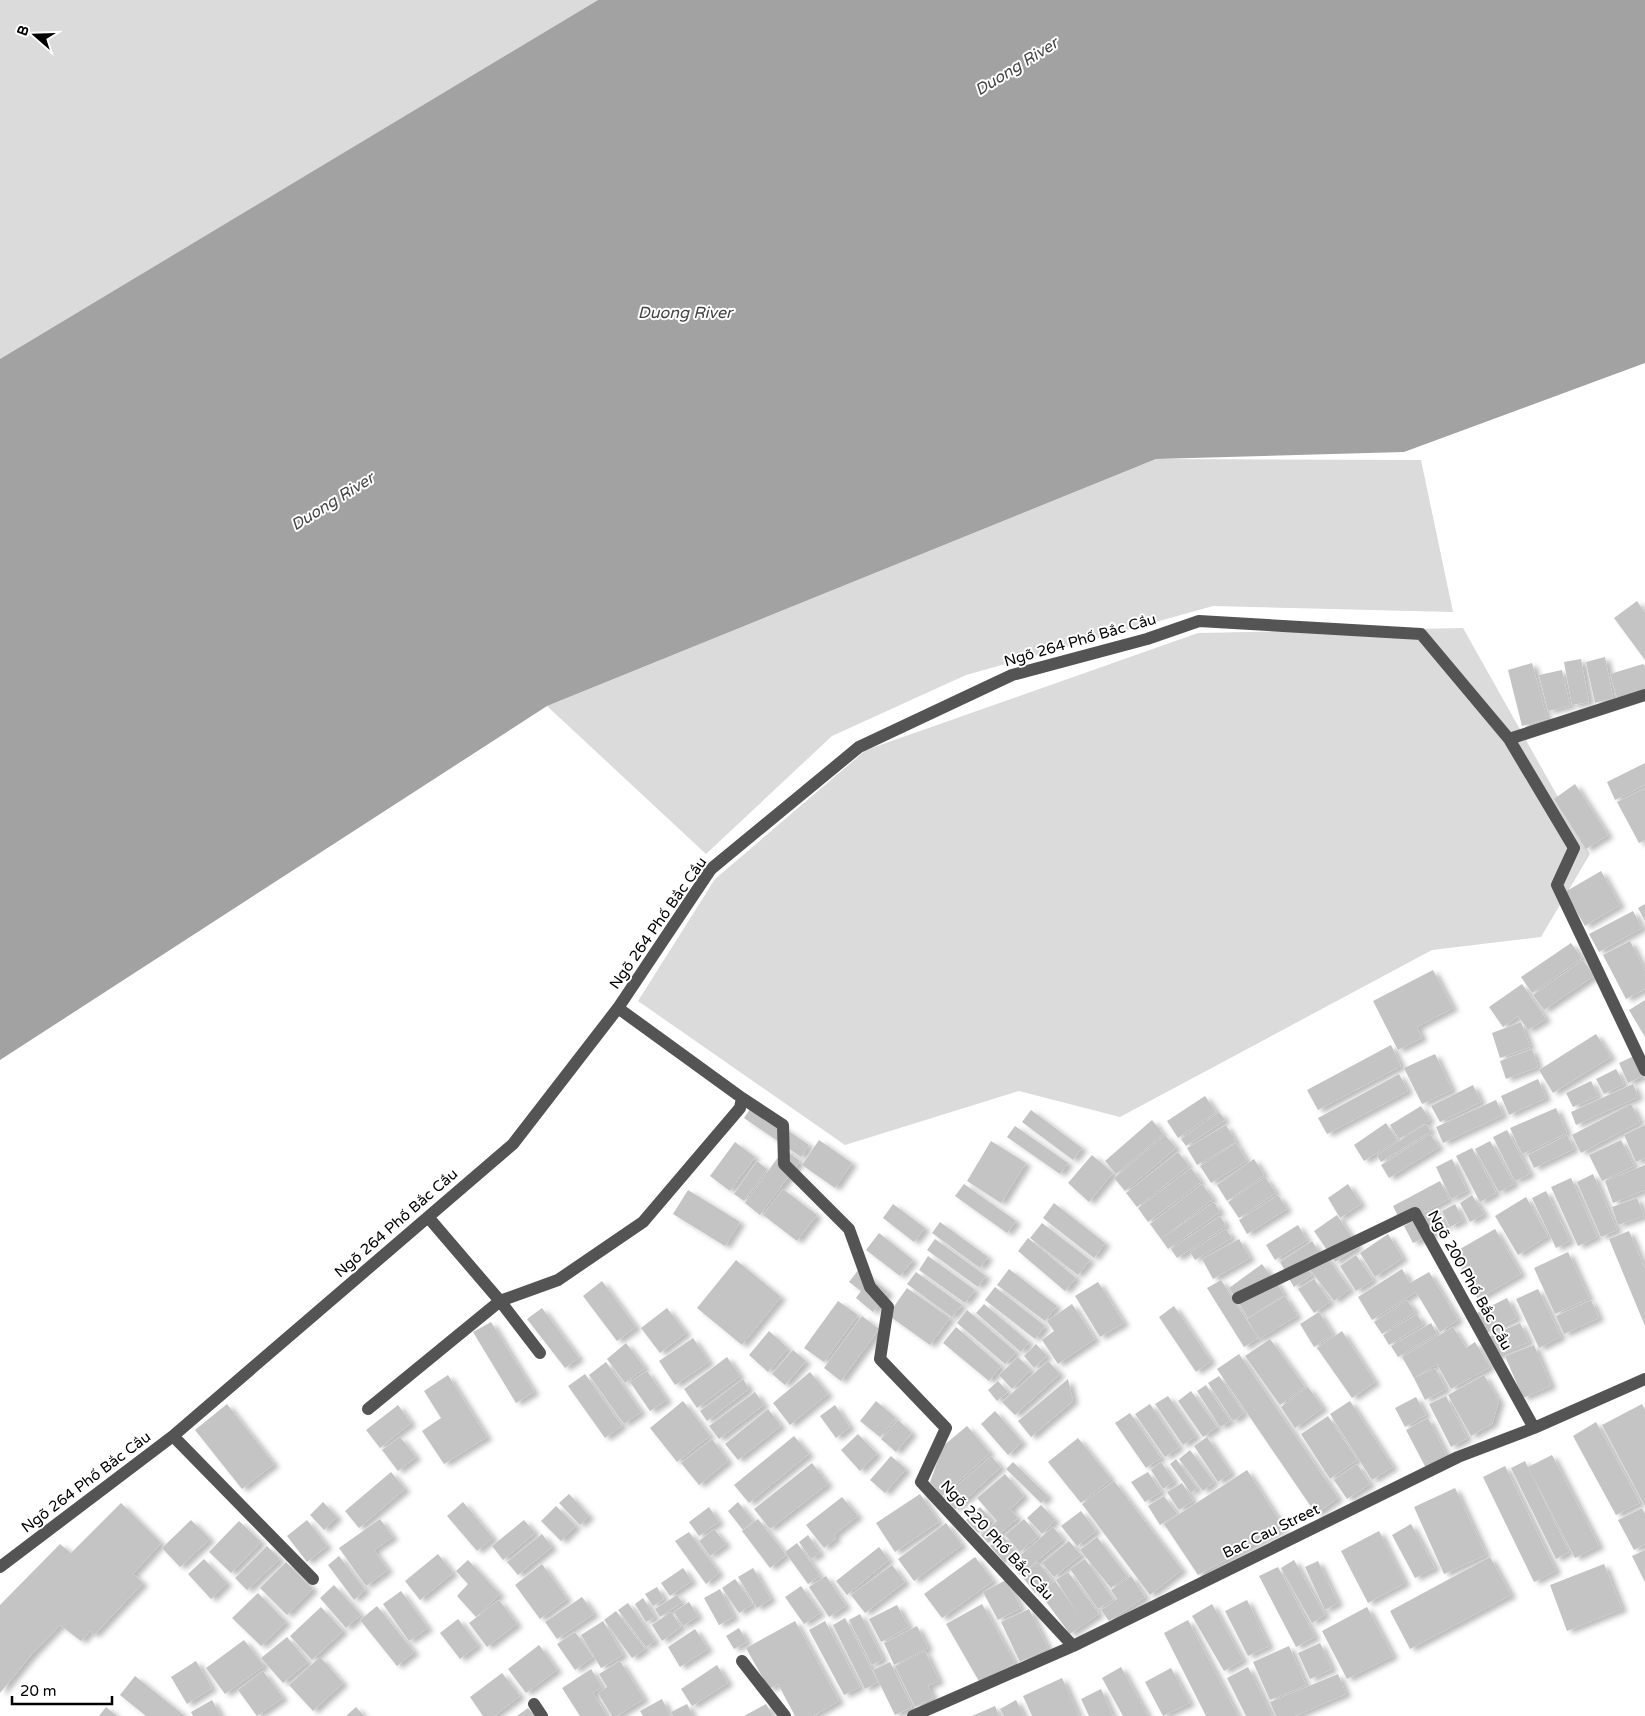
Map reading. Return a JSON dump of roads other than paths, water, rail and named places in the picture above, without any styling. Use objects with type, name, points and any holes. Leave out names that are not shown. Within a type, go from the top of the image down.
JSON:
[{"type":"street","name":"Ngõ 264 Phố Bắc Cầu","points":[[0,1567],[173,1436],[513,1144],[618,1008],[711,869],[859,747],[1012,675],[1147,639],[1199,621],[1421,634],[1509,739],[1574,848],[1557,885],[1645,1070]]},
{"type":"street","points":[[1509,739],[1645,695]]},
{"type":"street","points":[[368,1409],[500,1301],[558,1280],[643,1222],[740,1108],[742,1098],[618,1008]]},
{"type":"street","name":"Ngõ 220 Phố Bắc Cầu","points":[[742,1098],[783,1126],[784,1164],[849,1228],[870,1287],[888,1307],[880,1359],[946,1428],[921,1482],[1073,1646]]},
{"type":"street","name":"Ngõ 200 Phố Bắc Cầu","points":[[1238,1298],[1415,1213],[1534,1428]]},
{"type":"street","points":[[428,1217],[500,1301],[540,1353]]},
{"type":"street","name":"Bac Cau Street","points":[[913,1716],[1073,1646],[1458,1457],[1534,1428],[1645,1379]]},
{"type":"street","points":[[173,1436],[313,1579]]},
{"type":"street","points":[[742,1661],[785,1716]]},
{"type":"street","points":[[534,1704],[542,1716]]},
{"type":"water","name":"Duong River","points":[[598,0],[1645,0],[1645,363],[1404,452],[1156,459],[547,706],[0,1060],[0,359]]}]
